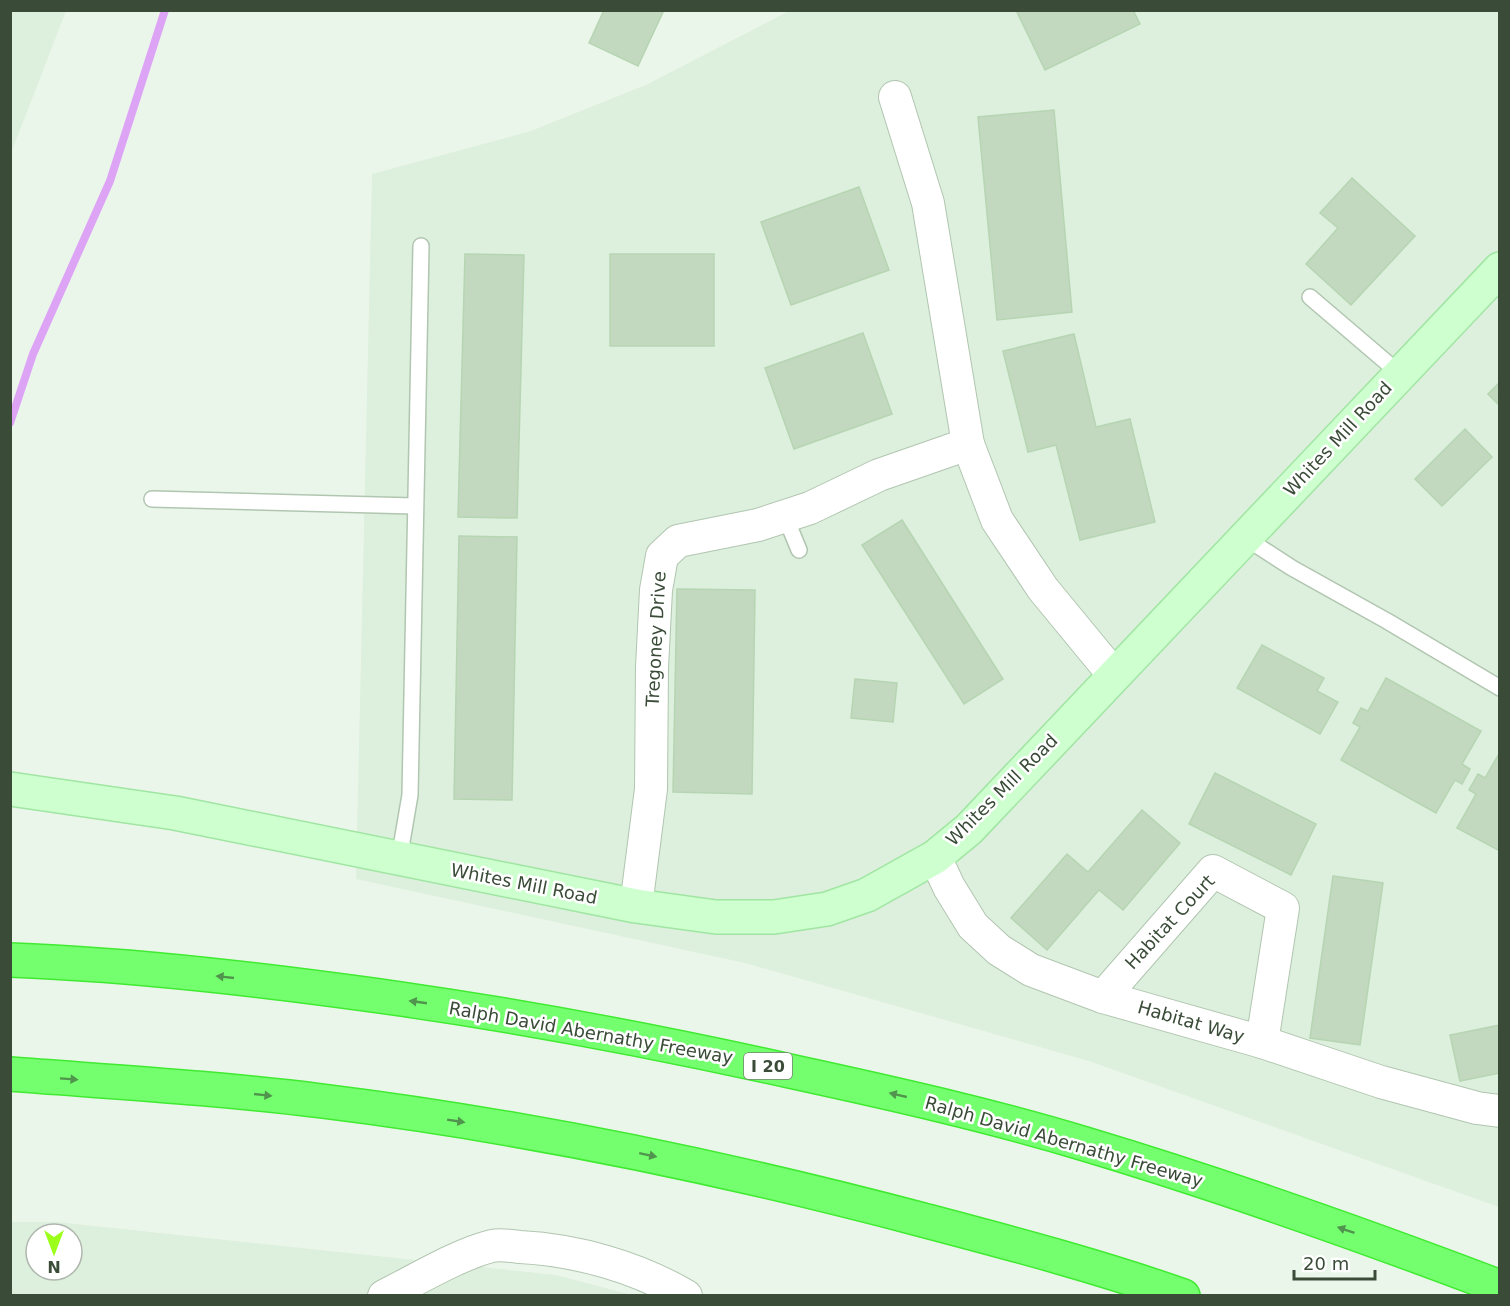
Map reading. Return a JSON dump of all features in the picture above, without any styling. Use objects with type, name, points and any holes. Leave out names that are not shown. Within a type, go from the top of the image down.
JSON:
[{"type":"highway","name":"Ralph David Abernathy Freeway","points":[[10,960],[165,971],[312,987],[491,1012],[710,1053],[904,1096],[1082,1143],[1255,1198],[1387,1244],[1500,1287]]},
{"type":"highway","points":[[10,1074],[163,1085],[323,1101],[486,1125],[638,1153],[845,1199],[994,1239],[1147,1283],[1183,1296]]},
{"type":"street","points":[[895,97],[928,203],[968,444],[997,520],[1043,589],[1113,674]]},
{"type":"street","name":"Whites Mill Road","points":[[10,789],[175,813],[636,906],[716,917],[774,917],[827,909],[867,895],[935,856],[969,828],[1500,269]]},
{"type":"street","name":"Tregoney Drive","points":[[636,906],[651,789],[652,667],[656,590],[662,556],[678,541],[718,534],[810,508],[879,475],[968,444]]},
{"type":"street","name":"Habitat Way","points":[[935,856],[949,887],[973,926],[999,950],[1031,970],[1102,997],[1262,1042],[1380,1082],[1477,1108],[1500,1111]]},
{"type":"street","name":"Habitat Court","points":[[1102,997],[1213,871],[1283,908],[1262,1042]]},
{"type":"street","points":[[384,1296],[478,1250],[496,1245],[539,1248],[585,1256],[661,1281],[686,1296]]},
{"type":"lane","points":[[399,859],[410,795],[421,246]]},
{"type":"lane","points":[[1310,297],[1399,374]]},
{"type":"lane","points":[[152,499],[414,506]]},
{"type":"lane","points":[[785,516],[798,550]]},
{"type":"lane","points":[[1244,537],[1292,568],[1500,688]]},
{"type":"shaded area","points":[[10,11],[66,11],[11,153]]},
{"type":"shaded area","points":[[789,11],[1499,11],[1499,1207],[1089,1061],[745,963],[356,879],[372,174],[531,131],[646,85]]},
{"type":"shaded area","points":[[10,1222],[24,1222],[24,1282],[84,1282],[84,1225],[556,1275],[632,1295],[11,1295]]},
{"type":"building","points":[[604,10],[664,10],[638,66],[589,43]]},
{"type":"building","points":[[1016,10],[1133,10],[1140,24],[1045,70]]},
{"type":"building","points":[[1054,110],[1072,312],[997,320],[978,117]]},
{"type":"building","points":[[1352,178],[1415,236],[1351,305],[1306,264],[1338,228],[1320,213]]},
{"type":"building","points":[[859,187],[889,270],[791,305],[761,222]]},
{"type":"building","points":[[465,254],[524,255],[517,518],[458,517]]},
{"type":"building","points":[[610,254],[714,254],[714,346],[610,346]]},
{"type":"building","points":[[863,333],[892,414],[794,449],[765,368]]},
{"type":"building","points":[[1074,334],[1096,427],[1130,419],[1155,522],[1080,540],[1056,445],[1028,452],[1003,351]]},
{"type":"building","points":[[1500,382],[1500,406],[1488,394]]},
{"type":"building","points":[[1465,429],[1492,457],[1442,506],[1415,479]]},
{"type":"building","points":[[902,520],[1003,679],[964,704],[862,545]]},
{"type":"building","points":[[459,536],[517,537],[512,800],[454,799]]},
{"type":"building","points":[[677,589],[755,590],[752,794],[673,792]]},
{"type":"building","points":[[1262,645],[1324,678],[1317,691],[1338,702],[1320,734],[1237,688]]},
{"type":"building","points":[[1386,678],[1481,731],[1462,764],[1470,769],[1462,784],[1455,780],[1436,813],[1341,760],[1360,727],[1353,723],[1361,708],[1368,711]]},
{"type":"building","points":[[855,679],[897,683],[893,722],[851,718]]},
{"type":"building","points":[[1500,752],[1500,851],[1457,828],[1476,794],[1469,790],[1478,774],[1485,778]]},
{"type":"building","points":[[1215,773],[1316,824],[1291,875],[1189,824]]},
{"type":"building","points":[[1142,810],[1180,843],[1123,910],[1099,890],[1047,950],[1011,918],[1067,854],[1088,872]]},
{"type":"building","points":[[1333,876],[1383,883],[1360,1045],[1310,1038]]},
{"type":"building","points":[[1500,1025],[1500,1073],[1460,1081],[1450,1035]]},
{"type":"waterway","points":[[10,423],[33,354],[110,181],[165,10]]}]
